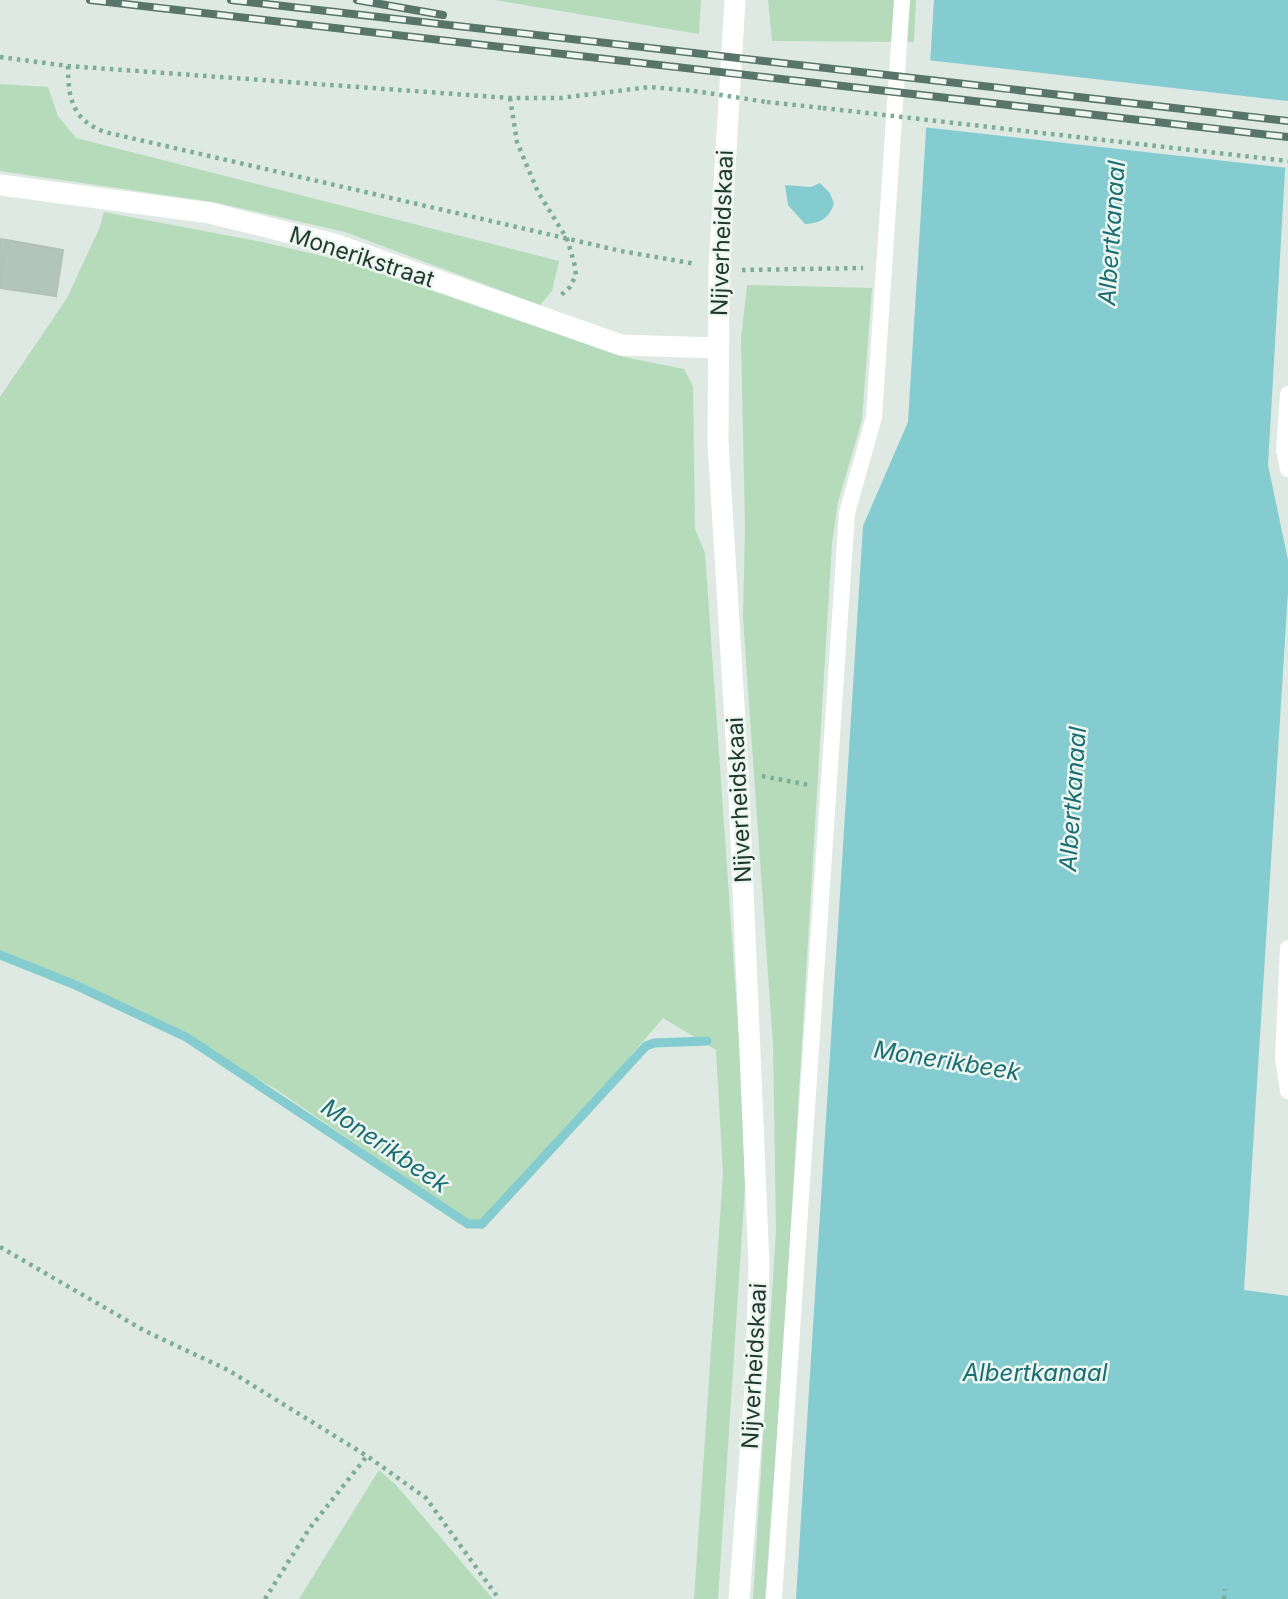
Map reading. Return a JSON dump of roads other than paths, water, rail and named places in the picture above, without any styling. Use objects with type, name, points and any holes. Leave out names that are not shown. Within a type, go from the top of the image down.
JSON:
[{"type":"street","name":"Nijverheidskaai","points":[[735,0],[719,268],[718,442],[738,771],[758,1265],[756,1376],[739,1599]]},
{"type":"street","name":"Monerikstraat","points":[[0,185],[210,213],[334,244],[621,345],[718,348]]},
{"type":"lane","points":[[774,1599],[847,513],[874,417],[902,0]]},
{"type":"lane","points":[[1288,394],[1284,450],[1288,468]]},
{"type":"lane","points":[[1288,948],[1283,1058],[1288,1091]]},
{"type":"water","name":"Albertkanaal","points":[[934,0],[1288,0],[1288,119],[1268,465],[1288,560],[1288,592],[1244,1290],[1288,1296],[1288,1599],[796,1599],[863,526],[908,422]]},
{"type":"water","points":[[820,183],[830,193],[834,204],[823,219],[805,224],[788,205],[785,185],[811,187]]},
{"type":"waterway","name":"Monerikbeek","points":[[0,955],[73,984],[186,1037],[468,1224],[482,1224],[646,1046],[654,1043],[707,1041]]},
{"type":"railway","points":[[90,0],[1288,137]]},
{"type":"railway","points":[[231,0],[1288,121]]},
{"type":"railway","points":[[357,0],[443,15]]}]
